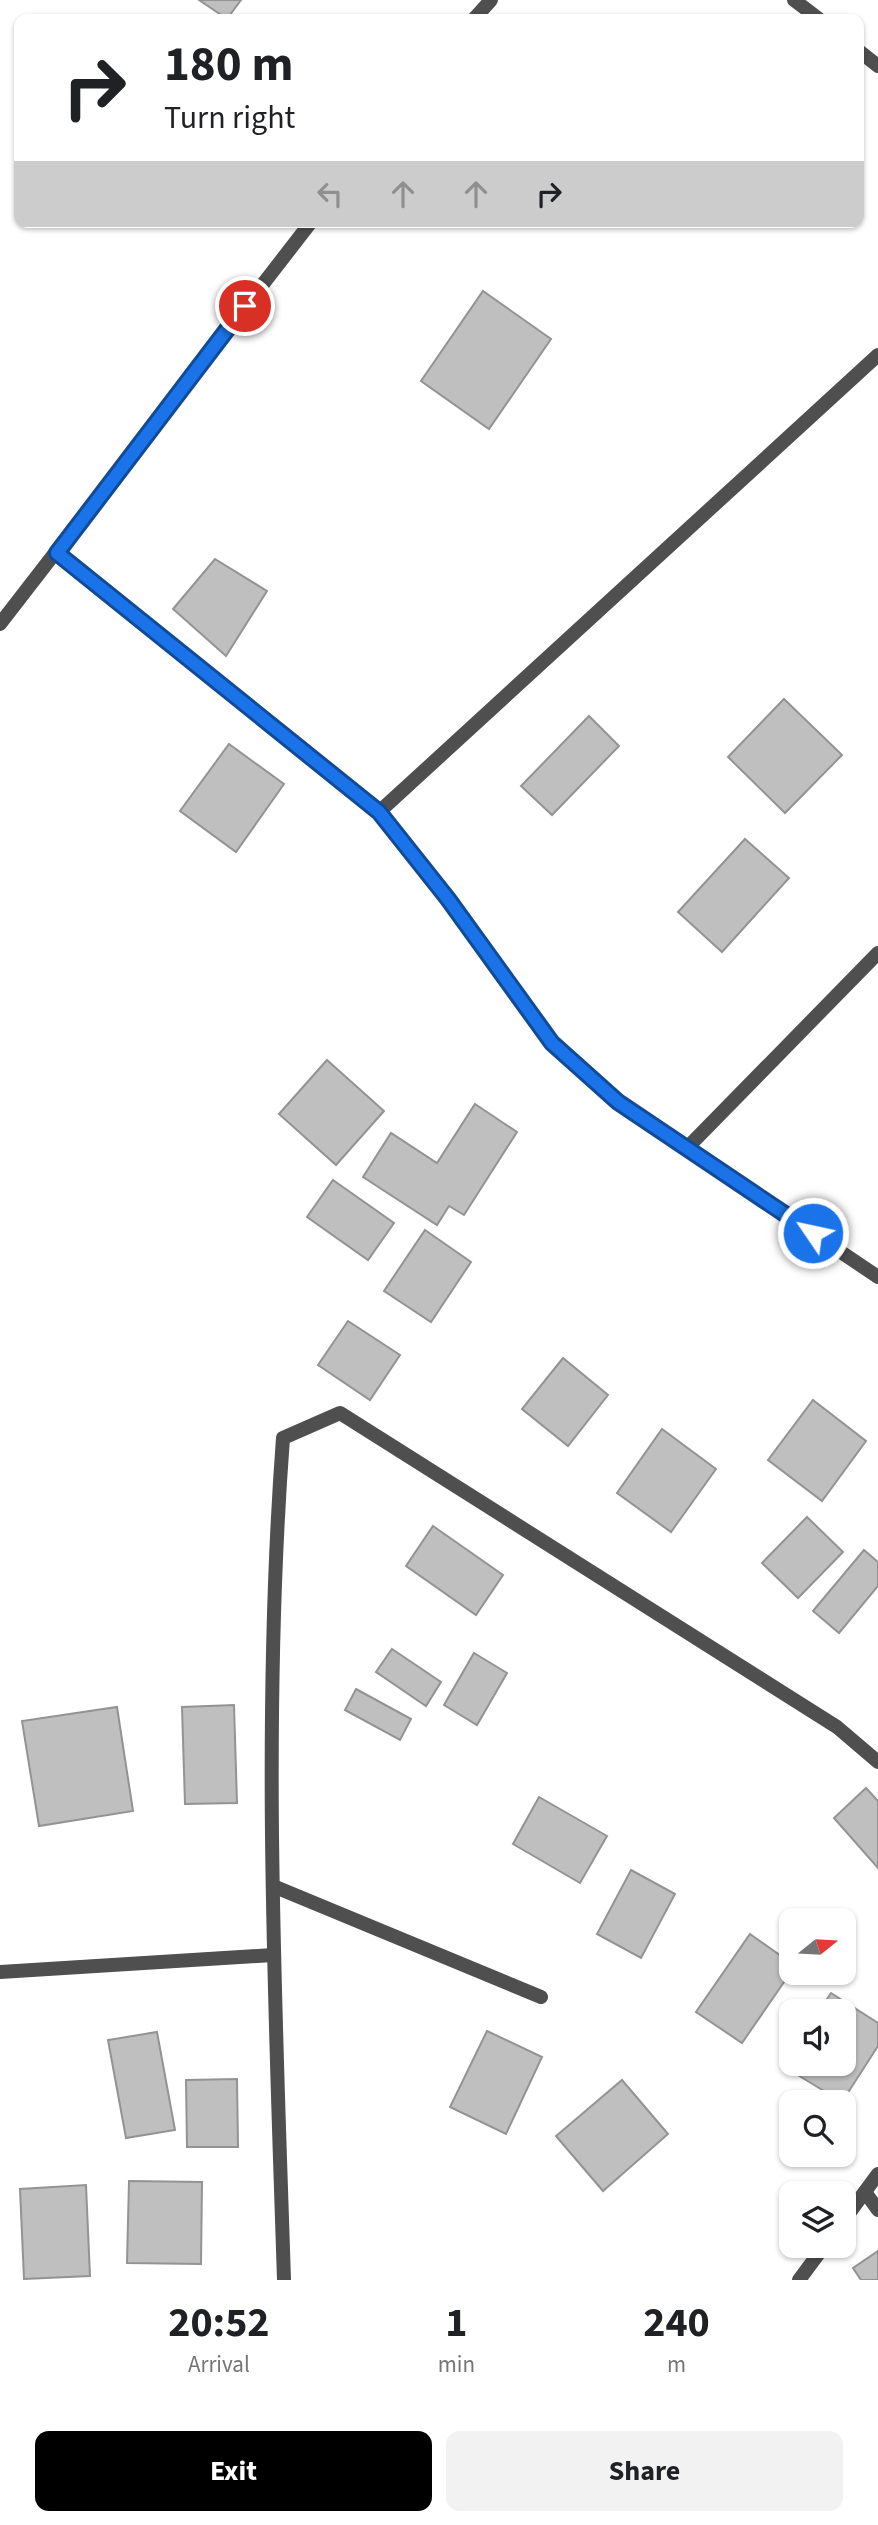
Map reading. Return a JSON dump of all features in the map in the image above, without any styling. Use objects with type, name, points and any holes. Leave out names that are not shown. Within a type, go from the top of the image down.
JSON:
[{"type":"street","points":[[478,14],[491,0]]},
{"type":"street","points":[[794,0],[812,14]]},
{"type":"street","points":[[864,55],[878,66]]},
{"type":"street","points":[[0,624],[306,228]]},
{"type":"street","points":[[379,812],[878,355]]},
{"type":"street","points":[[57,553],[379,812],[448,899],[552,1043],[618,1102],[878,1277]]},
{"type":"street","points":[[686,1149],[878,953]]},
{"type":"street","points":[[284,2280],[273,1955],[272,1573],[282,1437],[340,1413],[837,1727],[878,1762]]},
{"type":"street","points":[[273,1886],[541,1997]]},
{"type":"street","points":[[0,1972],[273,1955]]},
{"type":"street","points":[[856,2204],[878,2174]]},
{"type":"street","points":[[865,2192],[878,2210]]},
{"type":"street","points":[[799,2280],[815,2258]]},
{"type":"building","points":[[199,0],[241,0],[231,14],[220,14]]},
{"type":"building","points":[[483,291],[551,339],[489,429],[421,381]]},
{"type":"building","points":[[215,559],[267,591],[226,656],[173,609]]},
{"type":"building","points":[[784,699],[842,755],[785,813],[728,757]]},
{"type":"building","points":[[589,716],[619,746],[552,815],[521,786]]},
{"type":"building","points":[[229,744],[284,784],[236,852],[180,811]]},
{"type":"building","points":[[745,839],[789,878],[722,952],[678,912]]},
{"type":"building","points":[[327,1060],[384,1111],[336,1165],[279,1114]]},
{"type":"building","points":[[475,1104],[517,1132],[464,1215],[449,1206],[437,1225],[363,1177],[391,1133],[437,1163]]},
{"type":"building","points":[[333,1180],[394,1223],[368,1260],[307,1217]]},
{"type":"building","points":[[425,1230],[471,1262],[431,1322],[384,1291]]},
{"type":"building","points":[[348,1321],[400,1355],[370,1400],[318,1365]]},
{"type":"building","points":[[563,1358],[608,1395],[568,1446],[522,1409]]},
{"type":"building","points":[[813,1400],[866,1441],[822,1501],[768,1460]]},
{"type":"building","points":[[662,1429],[716,1469],[671,1532],[617,1493]]},
{"type":"building","points":[[807,1517],[843,1552],[798,1598],[762,1563]]},
{"type":"building","points":[[433,1526],[503,1575],[476,1615],[406,1566]]},
{"type":"building","points":[[864,1550],[878,1562],[878,1586],[839,1633],[813,1611]]},
{"type":"building","points":[[392,1649],[441,1682],[426,1706],[376,1672]]},
{"type":"building","points":[[474,1653],[507,1673],[477,1725],[444,1705]]},
{"type":"building","points":[[356,1689],[411,1719],[400,1740],[345,1710]]},
{"type":"building","points":[[234,1705],[237,1803],[185,1804],[182,1707]]},
{"type":"building","points":[[117,1707],[133,1811],[39,1826],[22,1721]]},
{"type":"building","points":[[866,1788],[878,1801],[878,1868],[834,1818]]},
{"type":"building","points":[[539,1797],[607,1836],[580,1883],[513,1844]]},
{"type":"building","points":[[631,1870],[675,1894],[641,1958],[597,1934]]},
{"type":"building","points":[[750,1934],[779,1955],[779,1985],[782,1985],[742,2043],[696,2012]]},
{"type":"building","points":[[831,1993],[840,1999],[827,1999]]},
{"type":"building","points":[[856,2009],[878,2023],[878,2046],[850,2090],[822,2090],[799,2076],[856,2076]]},
{"type":"building","points":[[487,2031],[542,2057],[506,2134],[450,2107]]},
{"type":"building","points":[[157,2032],[175,2130],[126,2138],[108,2040]]},
{"type":"building","points":[[237,2079],[238,2147],[187,2147],[186,2080]]},
{"type":"building","points":[[622,2080],[668,2134],[603,2191],[556,2136]]},
{"type":"building","points":[[129,2181],[202,2182],[201,2264],[127,2263]]},
{"type":"building","points":[[86,2185],[90,2276],[24,2279],[20,2189]]},
{"type":"building","points":[[878,2251],[878,2280],[861,2280],[853,2268]]},
{"type":"route","points":[[245,306],[57,553],[379,812],[448,899],[552,1043],[618,1102],[813,1233]]}]
